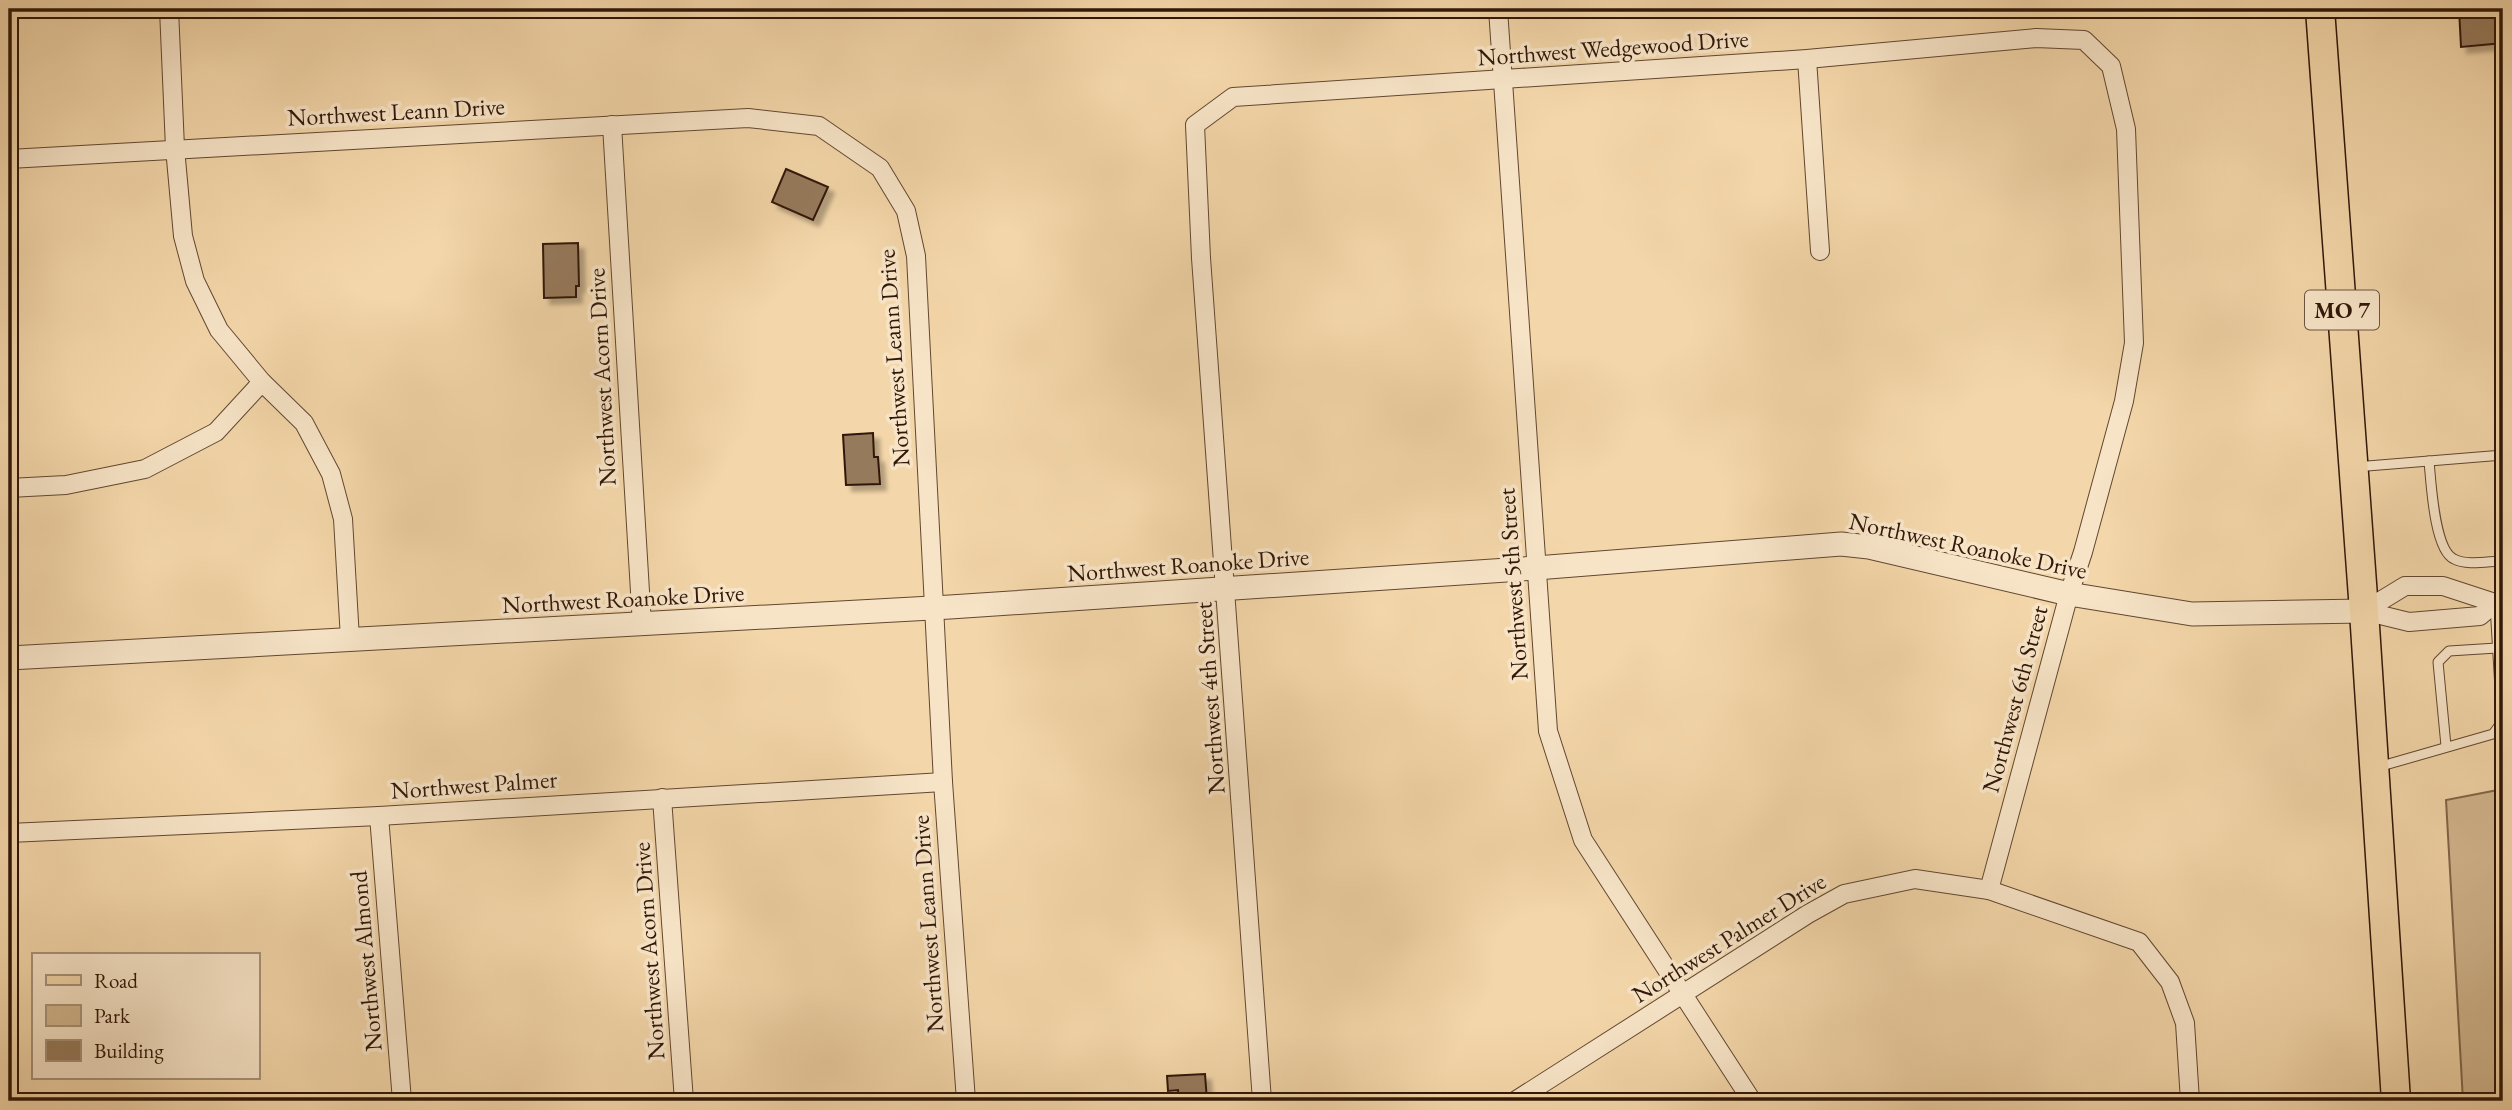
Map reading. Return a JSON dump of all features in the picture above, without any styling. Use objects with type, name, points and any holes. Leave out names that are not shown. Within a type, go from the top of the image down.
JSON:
[{"type":"main road","name":"MO 7","points":[[2320,9],[2354,467],[2396,1101]]},
{"type":"street","points":[[169,9],[175,148],[183,236],[195,281],[219,330],[262,382],[304,423],[331,474],[343,519],[350,639]]},
{"type":"street","name":"Northwest 5th Street","points":[[1498,9],[1548,731],[1564,788],[1583,840],[1752,1101]]},
{"type":"street","name":"Northwest Wedgewood Drive","points":[[1195,125],[1233,97],[1807,59],[2036,38],[2084,40]]},
{"type":"street","name":"Northwest 6th Street","points":[[1989,890],[2068,594],[2083,552],[2124,401],[2134,343],[2126,129],[2111,66],[2084,40]]},
{"type":"street","points":[[1807,59],[1820,251]]},
{"type":"street","name":"Northwest Leann Drive","points":[[9,159],[748,118],[819,126],[880,168],[906,211],[916,256],[943,782],[966,1101]]},
{"type":"street","name":"Northwest Acorn Drive","points":[[612,125],[642,625]]},
{"type":"street","name":"Northwest 4th Street","points":[[1195,125],[1201,258],[1262,1101]]},
{"type":"street","points":[[9,488],[66,485],[145,469],[216,432],[262,382]]},
{"type":"street","name":"Northwest Roanoke Drive","points":[[9,658],[933,608],[1536,568],[1841,544],[1869,547],[2068,594],[2192,614],[2364,611]]},
{"type":"street","points":[[2364,611],[2405,586],[2443,586],[2499,603]]},
{"type":"street","points":[[2364,611],[2409,622],[2480,616],[2499,603]]},
{"type":"street","name":"Northwest Palmer","points":[[9,833],[379,816],[943,782]]},
{"type":"street","name":"Northwest Acorn Drive","points":[[662,798],[684,1101]]},
{"type":"street","name":"Northwest Almond","points":[[379,816],[402,1101]]},
{"type":"street","name":"Northwest Palmer Drive","points":[[1515,1101],[1808,914],[1844,894],[1915,879],[1989,890]]},
{"type":"street","points":[[1989,890],[2139,942],[2170,982],[2185,1023],[2190,1101]]},
{"type":"lane","points":[[2354,467],[2503,455]]},
{"type":"lane","points":[[2429,461],[2437,522],[2447,553],[2454,559],[2468,562],[2503,561]]},
{"type":"lane","points":[[2374,768],[2493,734],[2502,722],[2497,648],[2499,603]]},
{"type":"lane","points":[[2446,746],[2438,662],[2449,650],[2497,648]]},
{"type":"green space","points":[[2503,789],[2503,1101],[2463,1101],[2446,800]]},
{"type":"building","points":[[2459,9],[2503,9],[2503,43],[2461,47]]},
{"type":"building","points":[[786,169],[828,187],[813,220],[772,202]]},
{"type":"building","points":[[578,243],[579,286],[576,286],[576,297],[544,298],[543,244]]},
{"type":"building","points":[[873,433],[874,457],[878,457],[880,484],[846,485],[843,435]]},
{"type":"building","points":[[1205,1074],[1207,1101],[1179,1101],[1178,1090],[1168,1091],[1167,1076]]}]
